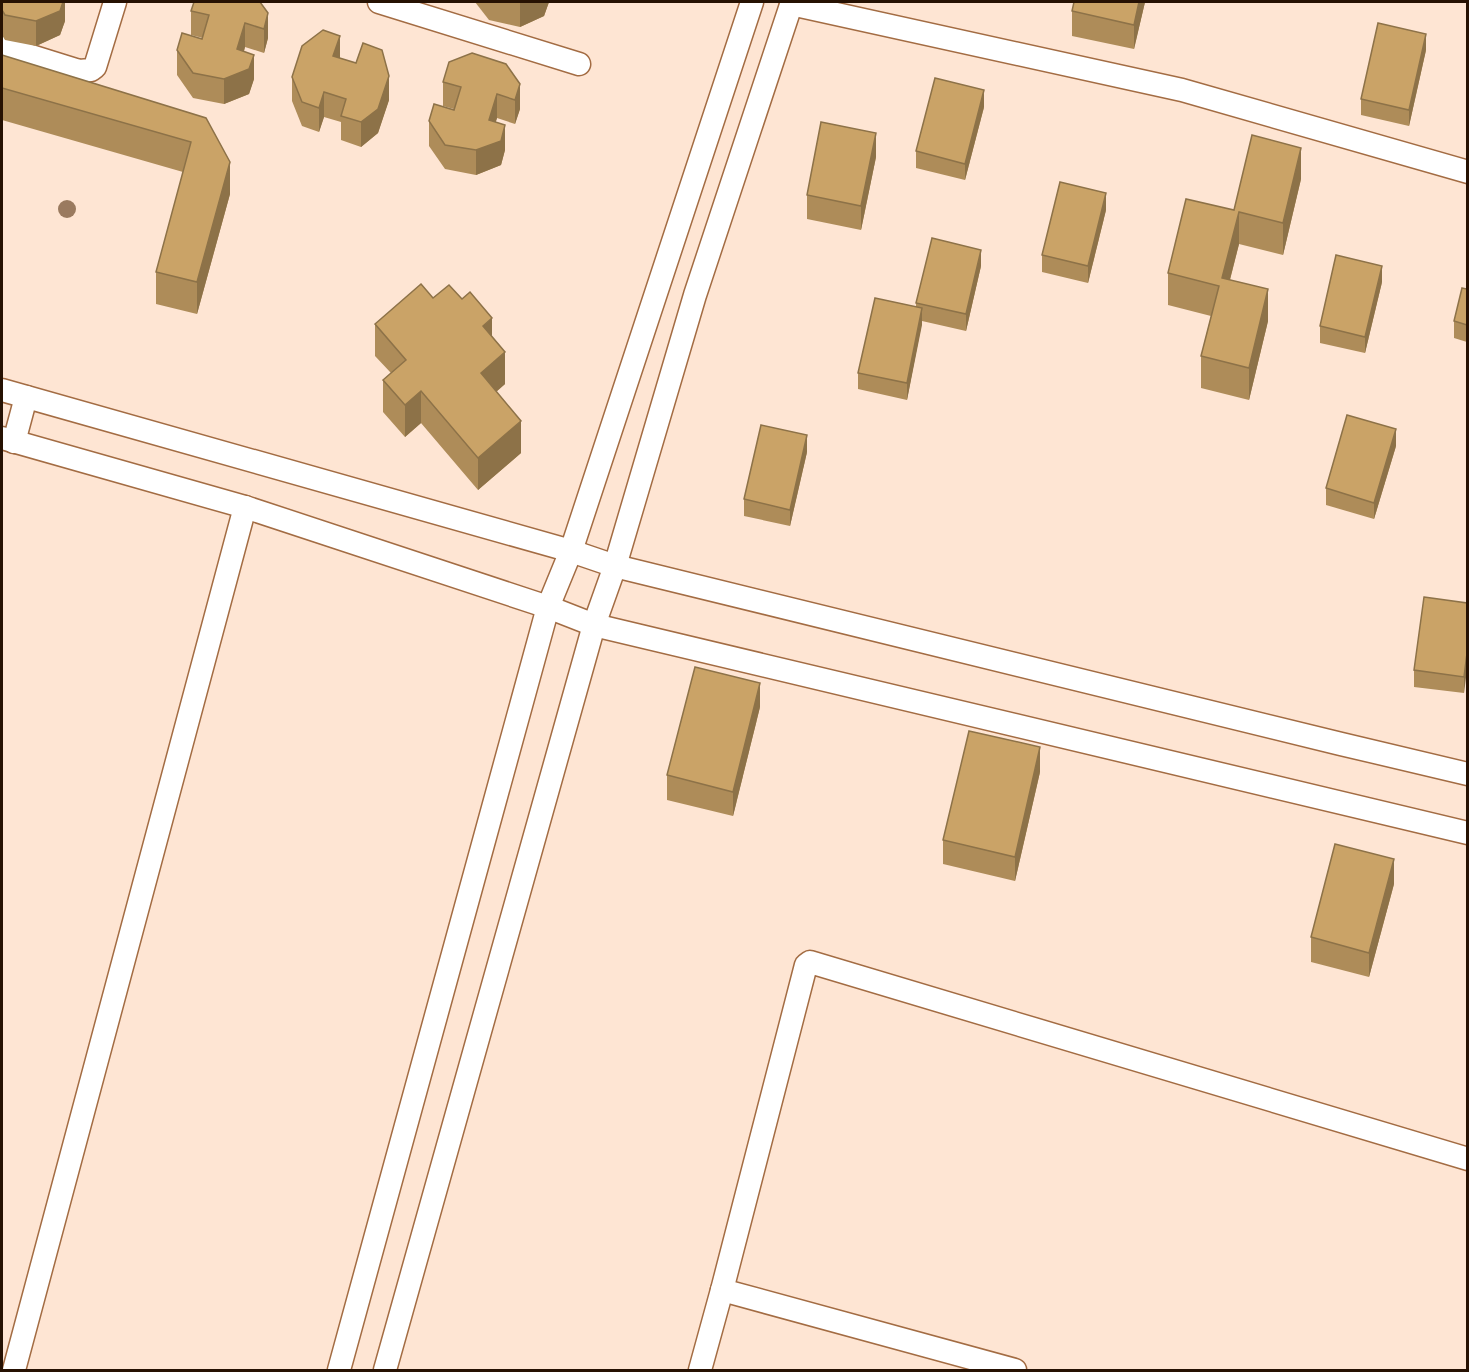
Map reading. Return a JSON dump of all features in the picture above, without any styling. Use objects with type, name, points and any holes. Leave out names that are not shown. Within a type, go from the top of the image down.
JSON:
[{"type":"street","points":[[2,47],[79,71],[91,70],[95,67],[115,2]]},
{"type":"street","points":[[379,2],[432,9],[579,64]]},
{"type":"street","points":[[339,1371],[548,607],[570,551],[752,2]]},
{"type":"street","points":[[385,1371],[594,625],[615,566],[695,295],[791,3],[1182,90],[1467,172]]},
{"type":"street","points":[[2,390],[570,551],[615,566],[1467,774]]},
{"type":"street","points":[[26,397],[8,440],[245,507],[548,607],[594,625],[1467,833]]},
{"type":"street","points":[[14,1371],[245,507]]},
{"type":"street","points":[[700,1371],[806,965],[810,962],[1467,1159]]},
{"type":"street","points":[[722,1290],[1015,1371]]},
{"type":"building","points":[[2,2],[63,2],[60,11],[36,21],[5,15]]},
{"type":"building","points":[[194,2],[260,2],[268,13],[264,29],[245,23],[237,49],[254,55],[249,69],[224,79],[193,73],[177,50],[182,33],[202,39],[209,15],[191,11]]},
{"type":"building","points":[[1074,2],[1139,2],[1134,25],[1072,11]]},
{"type":"building","points":[[1378,23],[1426,34],[1409,110],[1361,99]]},
{"type":"building","points":[[323,30],[340,36],[333,56],[356,63],[363,43],[382,50],[389,76],[378,109],[361,122],[341,116],[346,99],[324,92],[319,108],[302,102],[292,77],[302,46]]},
{"type":"building","points":[[472,53],[506,64],[520,84],[515,100],[497,94],[489,120],[505,125],[501,141],[476,150],[445,145],[429,121],[434,104],[454,110],[461,87],[443,82],[449,62]]},
{"type":"building","points":[[2,55],[206,118],[230,162],[197,282],[156,272],[191,142],[2,88]]},
{"type":"building","points":[[935,78],[984,90],[965,164],[916,151]]},
{"type":"building","points":[[821,122],[876,133],[861,206],[807,195]]},
{"type":"building","points":[[1252,135],[1301,148],[1283,223],[1239,212],[1222,278],[1268,289],[1249,368],[1201,356],[1219,286],[1168,273],[1186,199],[1234,210]]},
{"type":"building","points":[[1060,182],[1106,193],[1088,266],[1042,255]]},
{"type":"building","points":[[932,238],[981,250],[966,314],[916,303]]},
{"type":"building","points":[[1336,255],[1382,266],[1365,337],[1320,326]]},
{"type":"building","points":[[421,284],[433,298],[449,285],[462,299],[470,292],[492,318],[483,326],[505,352],[481,373],[521,421],[478,458],[421,391],[405,405],[383,380],[406,360],[375,324]]},
{"type":"building","points":[[1462,288],[1467,289],[1467,325],[1454,321]]},
{"type":"building","points":[[875,298],[922,308],[907,383],[858,373]]},
{"type":"building","points":[[1347,415],[1396,429],[1374,503],[1326,488]]},
{"type":"building","points":[[761,425],[807,435],[790,510],[744,499]]},
{"type":"building","points":[[1424,597],[1467,603],[1467,653],[1464,677],[1414,670]]},
{"type":"building","points":[[695,667],[760,683],[733,792],[667,775]]},
{"type":"building","points":[[969,731],[1040,747],[1015,857],[943,840]]},
{"type":"building","points":[[1335,844],[1394,859],[1369,953],[1311,937]]}]
